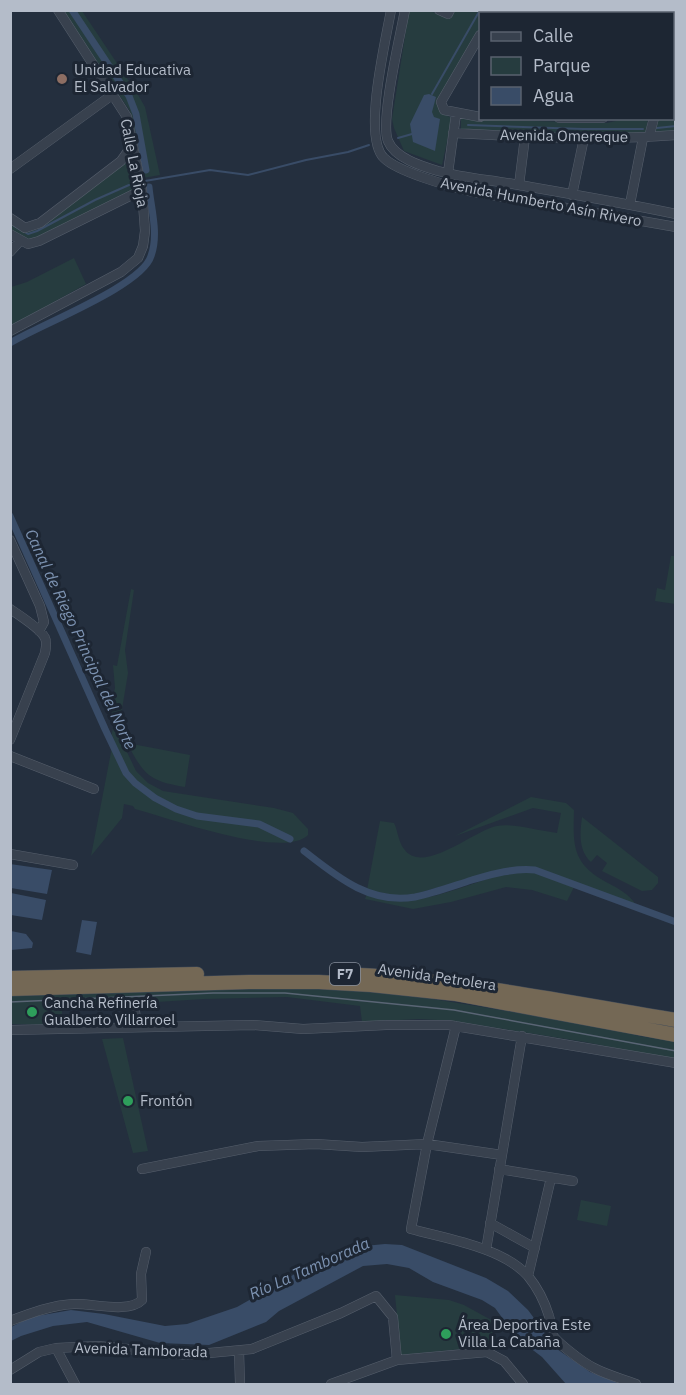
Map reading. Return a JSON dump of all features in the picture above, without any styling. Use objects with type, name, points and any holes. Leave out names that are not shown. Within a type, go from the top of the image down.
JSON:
[{"type":"highway","name":"Avenida Petrolera","points":[[10,978],[320,973],[397,977],[675,1020]]},
{"type":"highway","name":"Avenida Petrolera","points":[[10,989],[249,982],[371,985],[456,994],[675,1035]]},
{"type":"street","name":"Calle La Rioja","points":[[10,331],[121,272],[138,258],[142,246],[144,231],[142,190],[127,117],[58,10]]},
{"type":"street","name":"Avenida Humberto Asín Rivero","points":[[391,10],[376,101],[375,141],[384,159],[395,166],[440,184],[469,191],[675,226]]},
{"type":"street","name":"Avenida Humberto Asín Rivero","points":[[405,10],[388,103],[386,132],[394,150],[402,156],[448,173],[630,204],[675,214]]},
{"type":"street","points":[[448,173],[456,114],[444,110],[441,102],[479,38]]},
{"type":"street","points":[[10,169],[112,94]]},
{"type":"street","points":[[376,101],[388,103]]},
{"type":"street","name":"Avenida Omereque","points":[[456,114],[479,117]]},
{"type":"street","points":[[630,204],[646,137],[653,120]]},
{"type":"street","name":"Avenida Omereque","points":[[453,133],[584,138],[675,135]]},
{"type":"street","points":[[519,185],[525,137]]},
{"type":"street","points":[[572,195],[584,138]]},
{"type":"street","points":[[10,218],[25,228],[40,223],[121,161],[133,144]]},
{"type":"street","points":[[10,234],[28,244],[39,242],[142,190]]},
{"type":"street","points":[[10,252],[20,241]]},
{"type":"street","points":[[10,540],[40,606],[44,622],[39,631]]},
{"type":"street","points":[[10,609],[45,637],[45,653],[10,740]]},
{"type":"street","points":[[10,756],[94,789]]},
{"type":"street","points":[[10,854],[73,865]]},
{"type":"street","points":[[134,1004],[137,1026]]},
{"type":"street","points":[[10,1030],[137,1026],[253,1025],[303,1029],[449,1025],[675,1063]]},
{"type":"street","points":[[456,1026],[411,1229],[501,1256],[528,1276],[538,1291],[550,1318],[550,1330],[556,1341],[593,1368],[636,1384]]},
{"type":"street","points":[[486,1250],[522,1036]]},
{"type":"street","points":[[142,1169],[258,1146],[316,1143],[362,1147],[428,1144],[502,1155]]},
{"type":"street","points":[[500,1169],[573,1181]]},
{"type":"street","points":[[528,1276],[551,1178]]},
{"type":"street","points":[[490,1223],[536,1248]]},
{"type":"street","points":[[10,1321],[44,1308],[73,1304],[122,1307],[137,1305],[142,1300],[141,1274],[146,1252]]},
{"type":"street","name":"Avenida Tamborada","points":[[10,1371],[39,1352],[56,1348],[98,1346],[188,1355],[252,1349],[341,1313],[376,1296],[393,1317],[397,1360]]},
{"type":"street","points":[[56,1348],[75,1384]]},
{"type":"street","points":[[239,1351],[240,1384]]},
{"type":"street","points":[[332,1384],[397,1360],[487,1352],[504,1361],[523,1384]]},
{"type":"green space","points":[[62,11],[82,11],[137,93],[145,107],[160,175],[143,178],[130,111]]},
{"type":"green space","points":[[409,11],[429,11],[449,17],[454,11],[491,11],[479,12],[479,30],[437,101],[441,113],[452,118],[442,165],[404,151],[392,119]]},
{"type":"green space","points":[[675,117],[675,130],[655,132],[659,120],[674,120]]},
{"type":"green space","points":[[461,119],[607,123],[620,120],[648,120],[646,133],[587,134],[461,130]]},
{"type":"green space","points":[[131,158],[136,190],[37,238],[26,239],[11,229],[11,220],[24,229],[39,229]]},
{"type":"green space","points":[[74,258],[86,284],[11,326],[11,287],[27,282]]},
{"type":"green space","points":[[671,556],[675,556],[675,604],[655,601],[657,588],[665,590]]},
{"type":"green space","points":[[131,589],[134,590],[125,650],[128,673],[118,733],[136,771],[148,783],[163,791],[293,813],[308,829],[308,835],[295,841],[275,843],[251,840],[198,828],[124,804],[122,818],[91,856],[113,742],[111,738],[115,718],[109,713],[115,688],[113,665],[117,666]]},
{"type":"green space","points":[[127,743],[190,755],[185,787],[163,782],[149,775],[138,763]]},
{"type":"green space","points":[[531,797],[566,803],[574,810],[575,844],[581,860],[595,875],[630,897],[636,905],[534,868],[520,867],[500,870],[415,894],[399,896],[367,890],[380,821],[394,823],[404,849],[413,856],[423,857],[436,855],[497,826],[519,826],[557,833],[561,813],[533,808],[455,836]]},
{"type":"green space","points":[[582,817],[658,877],[658,883],[652,890],[642,891],[602,871],[607,863],[597,855],[591,862],[582,847]]},
{"type":"green space","points":[[514,872],[533,872],[574,887],[567,901],[532,890],[506,887],[451,902],[413,909],[365,899],[367,894],[399,900],[431,897]]},
{"type":"green space","points":[[287,987],[363,991],[433,999],[612,1028],[643,1037],[675,1040],[675,1060],[585,1042],[454,1021],[419,1019],[362,1022],[360,1006],[287,997],[204,999],[62,1008],[62,1025],[11,1024],[10,996]]},
{"type":"green space","name":"Frontón","points":[[123,1038],[148,1151],[133,1153],[102,1039]]},
{"type":"green space","points":[[581,1200],[611,1206],[607,1226],[577,1220]]},
{"type":"green space","name":"Área Deportiva Este Villa La Cabaña","points":[[395,1295],[449,1300],[464,1305],[493,1321],[493,1346],[401,1355]]},
{"type":"water","points":[[429,94],[436,97],[432,112],[434,117],[440,119],[435,151],[413,142],[410,124],[424,95]]},
{"type":"water","points":[[10,864],[52,870],[47,894],[11,888]]},
{"type":"water","points":[[11,893],[46,900],[42,920],[11,915]]},
{"type":"water","points":[[82,920],[97,922],[91,955],[76,952]]},
{"type":"water","points":[[11,931],[26,934],[33,943],[32,948],[11,950]]},
{"type":"water","name":"Río La Tamborada","points":[[402,1245],[486,1278],[508,1291],[528,1310],[557,1349],[590,1372],[620,1384],[566,1384],[542,1357],[517,1338],[495,1308],[482,1300],[433,1282],[409,1268],[387,1264],[363,1266],[279,1311],[266,1322],[209,1345],[160,1343],[87,1322],[53,1326],[11,1341],[11,1327],[31,1317],[71,1310],[165,1326],[187,1324],[237,1307],[293,1275],[354,1247]]},
{"type":"waterway","name":"Canal de Riego Principal del Norte","points":[[72,10],[129,96],[136,114],[146,170]]},
{"type":"waterway","points":[[432,94],[480,10]]},
{"type":"waterway","points":[[468,125],[643,129]]},
{"type":"waterway","points":[[657,128],[676,126]]},
{"type":"waterway","points":[[398,138],[412,134]]},
{"type":"waterway","points":[[145,181],[210,170],[248,175],[369,145]]},
{"type":"waterway","points":[[14,226],[28,234],[37,231],[129,185]]},
{"type":"waterway","name":"Canal de Riego Principal del Norte","points":[[10,343],[111,292],[144,268],[151,256],[154,239],[149,187]]},
{"type":"waterway","name":"Canal de Riego Principal del Norte","points":[[10,516],[126,773],[155,798],[176,809],[197,816],[259,824],[290,839]]},
{"type":"waterway","name":"Canal de Riego Principal del Norte","points":[[304,851],[341,879],[369,893],[383,897],[415,897],[495,874],[535,870],[676,922]]},
{"type":"tram line","points":[[10,1002],[213,993],[285,993],[454,1010],[676,1051]]},
{"type":"place","name":"Unidad Educativa El Salvador","points":[[62,79]]},
{"type":"place","name":"Cancha Refinería Gualberto Villarroel","points":[[32,1012]]},
{"type":"place","name":"Frontón","points":[[128,1101]]},
{"type":"place","name":"Área Deportiva Este Villa La Cabaña","points":[[446,1334]]}]
